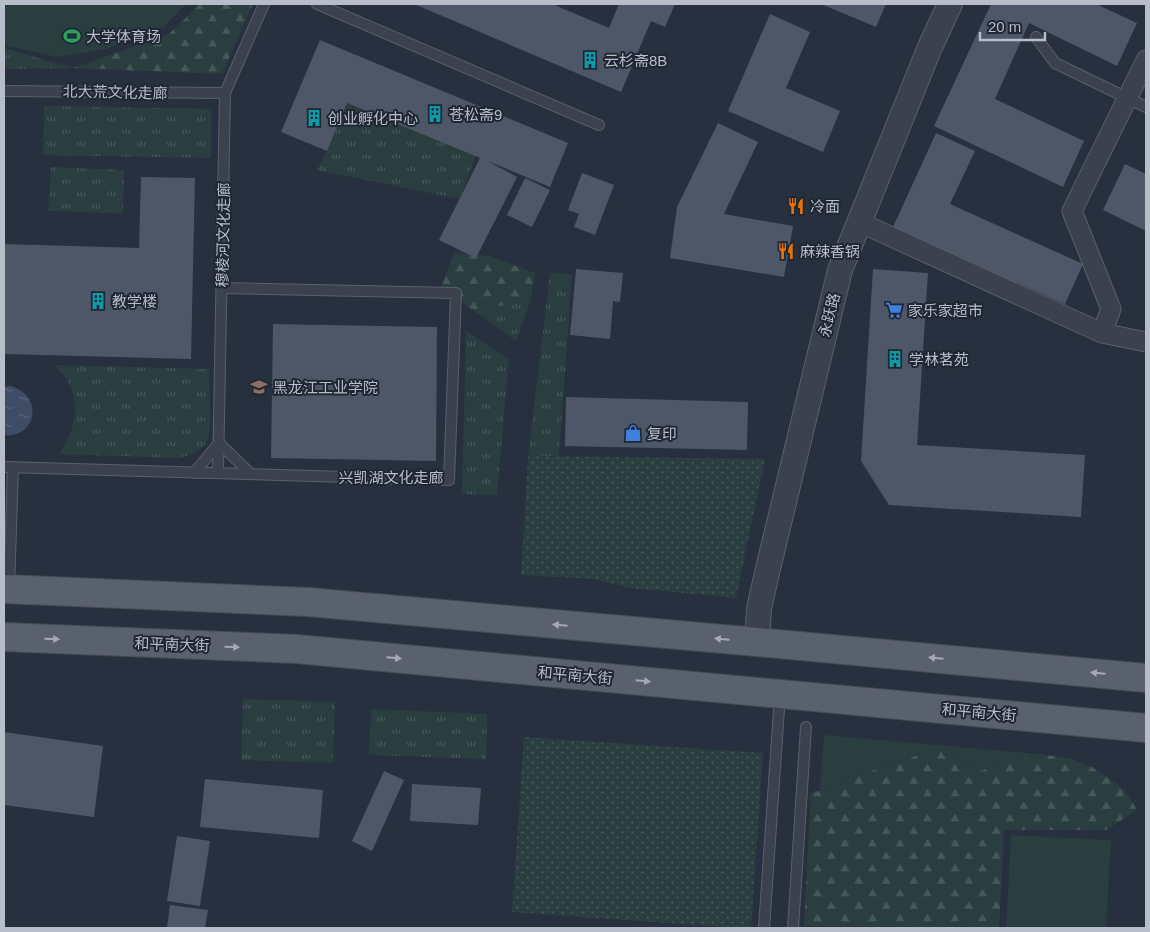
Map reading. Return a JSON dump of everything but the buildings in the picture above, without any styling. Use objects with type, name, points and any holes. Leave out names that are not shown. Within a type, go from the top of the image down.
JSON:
[{"type":"main road","points":[[7,589],[308,602],[1146,678]]},
{"type":"main road","name":"和平南大街","points":[[4,637],[297,650],[1146,728]]},
{"type":"street","name":"永跃路","points":[[757,642],[759,609],[766,577],[840,270],[930,47],[950,4]]},
{"type":"street","points":[[1102,332],[1111,309],[1072,211],[1146,60]]},
{"type":"street","points":[[859,222],[1102,332],[1146,342]]},
{"type":"lane","name":"穆棱河文化走廊","points":[[218,473],[226,93],[264,4]]},
{"type":"lane","points":[[317,4],[599,125]]},
{"type":"lane","points":[[1036,37],[1055,63],[1146,107]]},
{"type":"lane","name":"北大荒文化走廊","points":[[4,91],[226,93]]},
{"type":"lane","name":"兴凯湖文化走廊","points":[[8,467],[449,480],[456,293],[222,288]]},
{"type":"lane","points":[[194,473],[219,443],[251,474]]},
{"type":"lane","points":[[7,589],[8,467]]},
{"type":"lane","points":[[764,928],[780,694]]},
{"type":"lane","points":[[792,928],[806,727]]},
{"type":"green space","name":"大学体育场","points":[[4,4],[186,4],[164,27],[106,49],[58,57],[4,45]]},
{"type":"green space","points":[[200,4],[253,4],[222,74],[73,68],[169,34]]},
{"type":"green space","points":[[4,48],[73,68],[4,69]]},
{"type":"green space","points":[[347,104],[476,154],[460,199],[317,170]]},
{"type":"green space","points":[[44,106],[211,109],[211,158],[43,155]]},
{"type":"green space","points":[[51,167],[124,170],[123,213],[48,211]]},
{"type":"green space","points":[[454,253],[490,256],[535,273],[531,300],[474,311],[441,287]]},
{"type":"green space","points":[[550,273],[572,274],[559,456],[528,456]]},
{"type":"green space","points":[[531,300],[516,341],[474,311]]},
{"type":"green space","points":[[466,331],[509,359],[497,495],[462,494]]},
{"type":"green space","points":[[54,365],[209,369],[210,427],[207,441],[198,451],[180,458],[59,454],[69,436],[75,408],[74,398],[67,379]]},
{"type":"green space","points":[[528,456],[765,459],[736,598],[631,588],[594,579],[521,575]]},
{"type":"green space","points":[[243,699],[335,702],[333,763],[241,760]]},
{"type":"green space","points":[[371,709],[487,714],[486,759],[369,755]]},
{"type":"green space","points":[[824,735],[1050,755],[1015,761],[980,771],[942,752],[922,752],[889,766],[843,778],[820,791]]},
{"type":"green space","points":[[524,737],[763,753],[751,928],[512,912]]},
{"type":"green space","points":[[922,752],[942,752],[980,771],[1013,760],[1029,757],[1044,756],[1075,760],[1090,766],[1120,786],[1137,810],[1106,830],[1004,830],[999,928],[804,926],[811,792],[820,791],[843,778],[889,766]]},
{"type":"green space","points":[[1011,835],[1111,840],[1106,928],[1006,928]]},
{"type":"water","points":[[10,386],[21,391],[29,398],[32,416],[29,424],[23,430],[15,434],[4,435],[4,387]]},
{"type":"place","name":"大学体育场","points":[[72,36]]},
{"type":"place","name":"云杉斋8B","points":[[590,60]]},
{"type":"place","name":"苍松斋9","points":[[435,114]]},
{"type":"place","name":"创业孵化中心","points":[[314,118]]},
{"type":"place","name":"冷面","points":[[796,206]]},
{"type":"place","name":"麻辣香锅","points":[[786,251]]},
{"type":"place","name":"教学楼","points":[[98,301]]},
{"type":"place","name":"家乐家超市","points":[[894,310]]},
{"type":"place","name":"学林茗苑","points":[[895,359]]},
{"type":"place","name":"黑龙江工业学院","points":[[259,387]]},
{"type":"place","name":"复印","points":[[633,433]]}]
